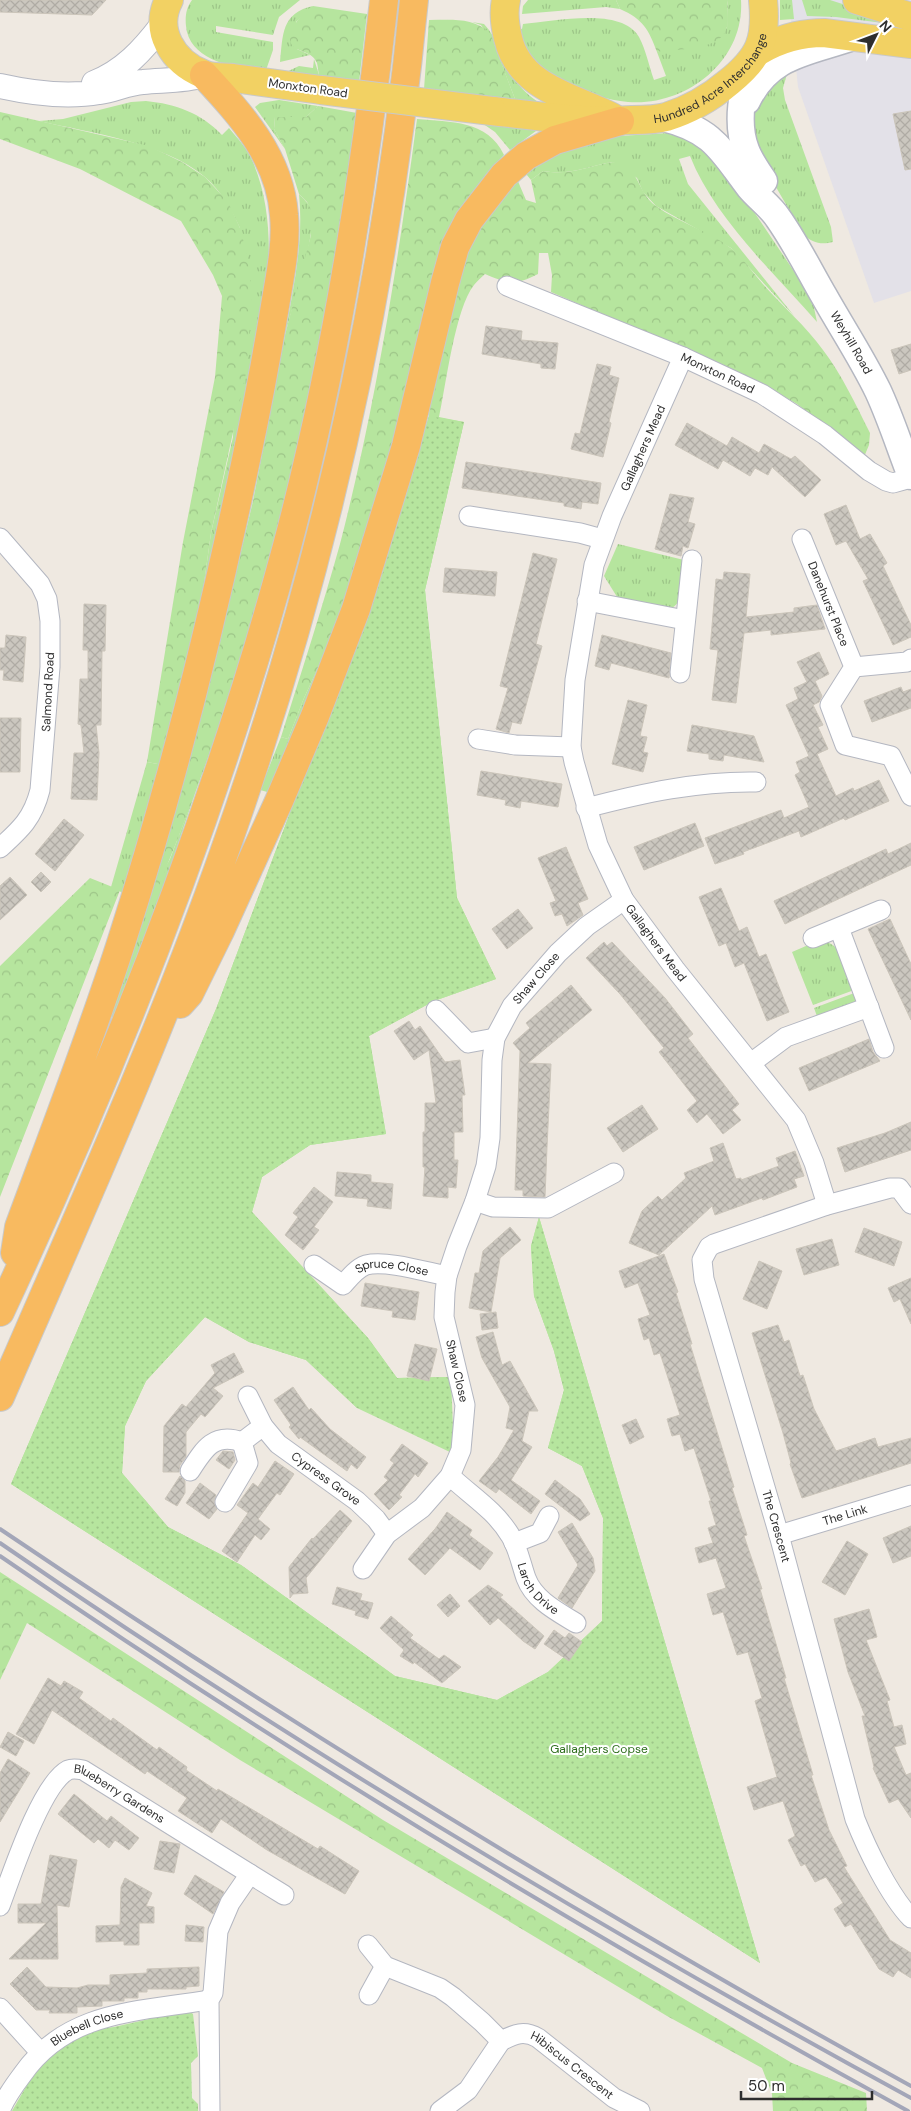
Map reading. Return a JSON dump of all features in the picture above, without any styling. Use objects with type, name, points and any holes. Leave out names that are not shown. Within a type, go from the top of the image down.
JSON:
[{"type":"highway","points":[[5,1301],[75,1148],[167,918],[235,725],[267,618],[287,546],[321,406],[350,254],[369,131],[384,0]]},
{"type":"highway","points":[[0,1397],[121,1120],[158,1029],[224,854],[289,656],[329,507],[375,293],[398,147],[414,0]]},
{"type":"highway","points":[[5,1301],[19,1227],[83,1053],[123,937],[191,698],[227,550],[261,386],[278,288],[284,234],[284,213],[272,167],[252,130],[204,75]]},
{"type":"highway","points":[[158,1029],[189,994],[249,867],[315,716],[356,609],[375,551],[406,446],[445,283],[456,247],[469,220],[504,175],[526,156],[555,140],[620,121]]},
{"type":"main road","name":"Hundred Acre Interchange","points":[[506,0],[505,22],[509,45],[520,65],[527,73],[551,90],[620,121]]},
{"type":"main road","name":"Hundred Acre Interchange","points":[[545,117],[580,121],[664,118],[693,106],[716,93],[755,56],[764,19],[763,0]]},
{"type":"main road","points":[[857,0],[911,17]]},
{"type":"main road","points":[[165,8],[166,38],[172,49],[183,61],[204,75]]},
{"type":"main road","points":[[755,56],[775,42],[804,33],[824,32],[850,38],[911,44]]},
{"type":"main road","points":[[741,114],[754,86],[771,68],[798,54],[850,38]]},
{"type":"main road","name":"Weyhill Road","points":[[755,56],[742,97],[742,135],[746,150],[770,191],[777,217]]},
{"type":"main road","name":"Monxton Road","points":[[204,75],[545,117]]},
{"type":"main road","name":"Weyhill Road","points":[[664,118],[680,122],[698,130],[711,139],[777,217],[846,330],[872,379],[891,421],[911,477]]},
{"type":"street","name":"Monxton Road","points":[[72,94],[120,70],[143,49],[165,8]]},
{"type":"street","name":"Monxton Road","points":[[0,86],[31,92],[72,94],[99,92],[141,82],[192,78],[204,75]]},
{"type":"street","name":"Monxton Road","points":[[507,286],[683,357],[762,394],[825,435],[877,477],[892,483],[911,477]]},
{"type":"street","name":"Gallaghers Mead","points":[[683,357],[602,539],[594,565],[575,680],[571,746],[586,808],[598,845],[624,900],[670,962],[796,1120],[811,1156],[827,1205]]},
{"type":"street","points":[[469,516],[580,533],[602,539]]},
{"type":"street","name":"Salmond Road","points":[[0,538],[40,584],[47,599],[50,621],[50,667],[40,790],[36,808],[22,828],[0,848]]},
{"type":"street","name":"Danehurst Place","points":[[802,539],[854,667]]},
{"type":"street","points":[[680,673],[692,560]]},
{"type":"street","points":[[587,601],[685,620]]},
{"type":"street","points":[[911,659],[907,662],[854,667],[830,705],[844,745],[891,756],[911,796]]},
{"type":"street","points":[[478,739],[515,745],[571,746]]},
{"type":"street","points":[[586,808],[679,787],[721,782],[756,782]]},
{"type":"street","name":"Shaw Close","points":[[363,1569],[387,1534],[422,1508],[450,1476],[461,1450],[465,1405],[444,1316],[447,1276],[486,1166],[490,1138],[492,1060],[495,1038],[512,1006],[558,952],[587,926],[624,900]]},
{"type":"street","points":[[813,938],[881,910]]},
{"type":"street","points":[[839,928],[884,1048]]},
{"type":"street","points":[[750,1062],[786,1037],[869,1007]]},
{"type":"street","points":[[436,1010],[468,1043],[495,1038]]},
{"type":"street","points":[[475,1201],[493,1206],[548,1208],[614,1173]]},
{"type":"street","points":[[827,1205],[890,1188],[900,1188],[911,1204]]},
{"type":"street","name":"The Crescent","points":[[827,1205],[722,1240],[710,1247],[702,1260],[704,1279],[778,1535],[855,1820],[872,1855],[900,1904],[911,1918]]},
{"type":"street","name":"Spruce Close","points":[[314,1265],[340,1293],[352,1274],[366,1266],[401,1266],[447,1276]]},
{"type":"street","name":"Cypress Grove","points":[[248,1396],[263,1426],[278,1444],[356,1501],[376,1519],[387,1534]]},
{"type":"street","points":[[190,1471],[214,1442],[224,1438],[242,1442],[263,1426]]},
{"type":"street","points":[[225,1502],[248,1464],[242,1442]]},
{"type":"street","name":"Larch Drive","points":[[450,1476],[498,1519],[514,1543],[527,1580],[535,1593],[549,1606],[576,1623]]},
{"type":"street","name":"The Link","points":[[778,1535],[911,1494]]},
{"type":"street","name":"Larch Drive","points":[[514,1543],[540,1533],[549,1516]]},
{"type":"street","name":"Blueberry Gardens","points":[[0,1906],[38,1810],[62,1775],[68,1770],[76,1768],[83,1770],[284,1895]]},
{"type":"street","points":[[210,2111],[209,2000],[213,1993],[218,1931],[230,1903],[250,1874]]},
{"type":"street","points":[[368,1945],[385,1966],[440,1988],[482,2022],[501,2041],[468,2090],[440,2111]]},
{"type":"street","points":[[369,1995],[385,1966]]},
{"type":"street","name":"Bluebell Close","points":[[0,2111],[10,2091],[40,2052],[80,2026],[106,2017],[146,2008],[209,2000]]},
{"type":"street","points":[[0,2008],[40,2052]]},
{"type":"street","name":"Hibiscus Crescent","points":[[501,2041],[520,2033],[528,2032],[614,2098],[640,2111]]},
{"type":"shaded area","points":[[789,0],[911,0],[911,291],[874,303],[798,87]]},
{"type":"green space","points":[[192,0],[300,0],[279,17],[273,35],[216,26],[216,32],[273,42],[273,50],[265,73],[242,69],[216,61],[196,48],[189,38],[186,26],[187,9]]},
{"type":"green space","points":[[528,0],[616,0],[620,9],[606,7],[522,14],[523,6]]},
{"type":"green space","points":[[616,0],[728,0],[727,27],[723,35],[707,45],[657,52],[648,31],[640,21],[620,9]]},
{"type":"green space","points":[[728,0],[741,0],[740,22],[733,42],[722,60],[708,76],[690,88],[671,97],[650,102],[628,102],[605,98],[584,91],[552,76],[535,64],[527,54],[518,29],[522,29],[523,24],[568,19],[586,18],[618,22],[630,27],[639,37],[654,80],[666,76],[657,52],[727,28]]},
{"type":"green space","points":[[780,0],[792,0],[794,19],[780,20]]},
{"type":"green space","points":[[802,0],[830,0],[883,17],[883,23],[836,17],[807,16]]},
{"type":"green space","points":[[313,6],[296,22],[297,49],[310,55],[280,62],[283,34],[289,20],[303,9]]},
{"type":"green space","points":[[313,6],[367,14],[359,82],[319,75],[315,59],[292,45],[290,35],[292,29],[304,13]]},
{"type":"green space","points":[[429,20],[461,20],[476,24],[490,33],[515,99],[424,89]]},
{"type":"green space","points":[[472,22],[484,24],[495,40],[511,75],[525,92],[538,102],[454,98],[451,92],[515,99],[493,42],[481,25]]},
{"type":"green space","points":[[314,59],[319,75],[322,75],[321,81],[282,74],[299,66],[313,68]]},
{"type":"green space","points":[[787,74],[783,88],[785,100],[831,227],[833,242],[817,243],[803,234],[757,154],[750,128],[758,91]]},
{"type":"green space","points":[[279,100],[318,106],[306,117],[275,117],[274,129],[285,149],[255,107],[260,103]]},
{"type":"green space","points":[[146,101],[168,104],[197,115],[222,135],[229,128],[245,147],[259,178],[264,197],[269,235],[268,275],[264,313],[198,626],[211,533],[233,437],[240,228],[221,194],[205,177],[188,165],[169,155],[126,140],[39,121],[63,119],[131,102]]},
{"type":"green space","points":[[318,106],[357,113],[344,215],[327,317],[306,419],[281,521],[253,622],[221,721],[186,819],[147,914],[141,912],[176,803],[205,702],[253,501],[285,335],[311,235],[311,210],[307,202],[299,194],[285,149],[274,129],[275,117],[306,117]]},
{"type":"green space","points":[[0,112],[149,146],[182,162],[205,177],[228,202],[240,228],[248,258],[252,299],[246,373],[211,533],[198,626],[163,765],[147,762],[183,542],[215,377],[222,296],[213,275],[181,221],[80,169],[0,139]]},
{"type":"green space","points":[[417,119],[455,122],[478,129],[497,144],[504,155],[474,191],[462,209],[451,232],[391,460],[334,633],[304,698],[288,739],[281,737],[340,544],[365,439],[394,280]]},
{"type":"green space","points":[[476,119],[531,126],[536,131],[510,150],[495,132]]},
{"type":"green space","points":[[669,133],[680,135],[706,148],[746,200],[812,298],[817,322],[729,222],[701,179],[690,156],[679,159],[688,184],[795,317],[731,248],[656,206],[643,192],[637,178],[613,162],[570,171],[543,171],[531,180],[522,169],[526,165],[603,137]]},
{"type":"green space","name":"Gallaghers Copse","points":[[613,162],[629,169],[645,194],[656,206],[714,237],[732,249],[744,261],[758,279],[816,341],[830,360],[870,433],[869,445],[864,457],[797,404],[757,381],[551,292],[552,275],[548,253],[539,253],[538,274],[530,278],[517,282],[506,282],[485,274],[474,285],[467,296],[456,329],[439,417],[464,422],[425,590],[457,898],[496,979],[434,1001],[369,1036],[386,1134],[310,1145],[262,1177],[252,1212],[368,1338],[397,1378],[451,1377],[357,1408],[306,1360],[249,1342],[205,1317],[146,1381],[125,1426],[122,1473],[168,1527],[241,1565],[395,1676],[497,1700],[548,1672],[602,1621],[603,1518],[582,1466],[548,1448],[564,1390],[554,1351],[534,1296],[531,1246],[539,1217],[760,1963],[11,1484],[216,1009],[379,577],[429,416],[430,395],[467,244],[517,179],[526,200],[536,203],[531,180],[543,171],[570,171]]},
{"type":"green space","points":[[299,194],[311,209],[311,234],[285,335],[299,248]]},
{"type":"green space","name":"Gallaghers Copse","points":[[429,416],[464,422],[425,590],[457,898],[496,979],[434,1001],[369,1036],[386,1134],[310,1145],[262,1177],[252,1212],[368,1338],[397,1378],[451,1377],[454,1454],[357,1408],[306,1360],[249,1342],[205,1317],[146,1381],[125,1426],[122,1473],[168,1527],[241,1565],[395,1676],[497,1700],[548,1672],[602,1621],[603,1518],[582,1466],[548,1448],[564,1390],[554,1351],[534,1296],[531,1246],[539,1217],[760,1963],[11,1484],[216,1009],[379,577]]},
{"type":"green space","points":[[618,544],[684,560],[682,593],[680,599],[672,608],[619,600],[604,576]]},
{"type":"green space","points":[[334,633],[271,793],[260,790],[281,737],[288,739],[304,698]]},
{"type":"green space","points":[[147,762],[163,765],[125,894],[111,887]]},
{"type":"green space","points":[[196,790],[149,931],[114,1017],[111,1017],[141,912],[170,859]]},
{"type":"green space","points":[[90,878],[120,890],[0,1197],[0,966]]},
{"type":"green space","points":[[820,940],[828,942],[840,952],[857,989],[813,1005],[792,952]]},
{"type":"green space","points":[[857,992],[855,1003],[818,1019],[814,1008]]},
{"type":"green space","points":[[0,1572],[383,1820],[792,2063],[866,2093],[867,2111],[773,2111],[772,2094],[762,2068],[667,2016],[240,1760],[27,1623],[0,1680]]},
{"type":"green space","points":[[188,2011],[193,2014],[198,2056],[191,2063],[192,2098],[198,2104],[198,2111],[12,2111],[35,2071],[54,2051],[89,2030],[114,2027],[149,2019],[157,2014]]},
{"type":"building","points":[[0,0],[106,0],[92,15],[0,12]]},
{"type":"building","points":[[911,111],[911,169],[905,170],[893,114]]},
{"type":"building","points":[[486,326],[522,331],[521,340],[558,343],[555,369],[541,368],[541,364],[482,354]]},
{"type":"building","points":[[911,344],[911,370],[899,374],[891,350]]},
{"type":"building","points":[[597,364],[611,367],[609,375],[619,378],[603,457],[571,449],[575,433],[580,434]]},
{"type":"building","points":[[687,423],[727,446],[732,437],[759,453],[764,444],[791,459],[795,456],[821,480],[805,497],[772,467],[768,475],[755,468],[750,476],[723,460],[718,469],[675,445]]},
{"type":"building","points":[[466,462],[601,483],[598,504],[582,502],[581,509],[564,506],[564,503],[462,488]]},
{"type":"building","points":[[670,494],[694,498],[688,522],[695,524],[688,548],[683,546],[681,556],[655,549]]},
{"type":"building","points":[[846,505],[860,539],[870,534],[887,563],[883,566],[911,625],[911,637],[893,645],[863,581],[868,579],[846,541],[836,545],[824,514]]},
{"type":"building","points":[[533,553],[557,559],[536,644],[542,646],[521,724],[512,722],[509,733],[496,729],[508,688],[500,686]]},
{"type":"building","points":[[445,568],[497,572],[495,596],[443,592]]},
{"type":"building","points":[[724,572],[750,574],[746,617],[794,612],[794,608],[817,605],[825,629],[771,635],[771,630],[744,633],[736,703],[712,700],[718,650],[710,649],[716,579],[723,580]]},
{"type":"building","points":[[84,604],[106,605],[105,651],[102,651],[101,725],[96,725],[99,753],[97,800],[71,799],[74,753],[84,753],[81,725],[78,724],[80,679],[88,679],[88,650],[83,650]]},
{"type":"building","points":[[6,635],[26,637],[23,682],[3,680],[4,670],[0,670],[0,648],[5,648]]},
{"type":"building","points":[[602,635],[671,653],[669,678],[611,663],[609,670],[595,666]]},
{"type":"building","points":[[819,652],[829,674],[815,681],[822,696],[819,702],[813,705],[823,725],[818,727],[828,749],[817,754],[836,796],[853,788],[854,791],[879,780],[889,801],[801,837],[799,831],[715,864],[705,838],[781,810],[784,818],[809,807],[795,775],[800,772],[796,762],[809,756],[786,705],[798,699],[794,688],[807,682],[797,662]]},
{"type":"building","points":[[901,687],[903,692],[911,689],[911,708],[872,722],[864,701]]},
{"type":"building","points":[[628,700],[647,705],[640,736],[647,737],[643,752],[648,753],[643,772],[612,764]]},
{"type":"building","points":[[0,718],[21,718],[20,772],[0,772]]},
{"type":"building","points":[[692,725],[754,736],[764,762],[724,755],[723,761],[709,759],[709,754],[687,751]]},
{"type":"building","points":[[481,771],[562,784],[558,807],[521,801],[520,808],[505,805],[506,800],[477,795]]},
{"type":"building","points":[[64,819],[84,835],[55,871],[35,854]]},
{"type":"building","points":[[695,823],[704,846],[644,870],[634,847]]},
{"type":"building","points":[[911,843],[911,865],[785,924],[774,901],[886,849],[888,854]]},
{"type":"building","points":[[566,847],[588,899],[578,903],[583,915],[567,926],[562,914],[555,916],[550,903],[556,901],[538,858]]},
{"type":"building","points":[[41,872],[51,882],[41,892],[31,882]]},
{"type":"building","points":[[10,877],[27,895],[0,920],[0,886]]},
{"type":"building","points":[[721,888],[739,931],[747,927],[759,957],[766,954],[789,1012],[767,1021],[744,963],[735,967],[726,943],[719,946],[699,897]]},
{"type":"building","points":[[518,909],[533,928],[507,949],[492,929]]},
{"type":"building","points":[[890,919],[911,964],[911,1020],[868,929]]},
{"type":"building","points":[[604,942],[607,946],[612,942],[665,998],[693,1034],[688,1038],[739,1104],[732,1110],[741,1120],[723,1134],[707,1114],[697,1123],[687,1110],[697,1101],[659,1052],[664,1048],[620,994],[586,958]]},
{"type":"building","points":[[571,985],[592,1010],[528,1063],[551,1064],[545,1197],[523,1196],[523,1190],[515,1190],[520,1051],[513,1043],[530,1028],[526,1023]]},
{"type":"building","points":[[409,1021],[415,1030],[420,1026],[445,1062],[460,1060],[465,1095],[462,1095],[463,1132],[454,1132],[454,1160],[458,1160],[456,1188],[448,1187],[448,1198],[423,1196],[425,1103],[436,1103],[429,1050],[414,1060],[394,1031]]},
{"type":"building","points":[[869,1039],[873,1052],[880,1061],[809,1091],[799,1068]]},
{"type":"building","points":[[642,1105],[658,1129],[623,1152],[607,1128]]},
{"type":"building","points":[[911,1122],[911,1150],[845,1172],[837,1148],[885,1133]]},
{"type":"building","points":[[723,1143],[736,1179],[741,1178],[741,1180],[779,1166],[776,1158],[795,1151],[804,1176],[794,1179],[797,1187],[763,1200],[762,1198],[715,1215],[712,1206],[659,1255],[629,1243],[642,1211],[658,1196],[662,1200],[686,1178],[684,1173],[714,1161],[710,1148]]},
{"type":"building","points":[[337,1172],[371,1175],[371,1182],[393,1184],[391,1209],[367,1206],[368,1199],[335,1196]]},
{"type":"building","points":[[314,1187],[333,1202],[314,1227],[319,1230],[303,1250],[285,1235],[298,1217],[293,1213]]},
{"type":"building","points":[[510,1227],[521,1240],[500,1258],[491,1312],[469,1308],[475,1273],[479,1273],[483,1251]]},
{"type":"building","points":[[864,1228],[902,1242],[894,1266],[855,1252]]},
{"type":"building","points":[[832,1239],[839,1265],[804,1275],[796,1249]]},
{"type":"building","points":[[664,1254],[678,1292],[676,1293],[692,1344],[690,1344],[734,1487],[732,1488],[747,1535],[744,1536],[762,1589],[760,1589],[786,1678],[784,1678],[813,1775],[811,1775],[829,1830],[847,1866],[844,1867],[890,1940],[911,1953],[911,1978],[898,1970],[893,1977],[879,1969],[851,1924],[845,1927],[834,1909],[843,1903],[826,1877],[815,1882],[805,1864],[801,1866],[788,1840],[795,1836],[783,1801],[754,1810],[747,1787],[777,1777],[755,1701],[762,1698],[748,1652],[737,1655],[723,1612],[713,1615],[707,1594],[726,1588],[716,1558],[699,1563],[695,1548],[713,1543],[708,1528],[716,1525],[709,1501],[711,1501],[694,1448],[685,1451],[680,1434],[672,1436],[667,1419],[680,1415],[660,1353],[654,1355],[649,1338],[644,1340],[638,1319],[650,1315],[638,1283],[625,1288],[619,1271]]},
{"type":"building","points":[[759,1261],[782,1271],[767,1309],[743,1299]]},
{"type":"building","points":[[911,1278],[911,1324],[900,1299],[894,1302],[888,1288]]},
{"type":"building","points":[[365,1283],[419,1292],[415,1320],[392,1317],[393,1311],[361,1306]]},
{"type":"building","points":[[496,1312],[498,1328],[482,1330],[480,1314]]},
{"type":"building","points":[[778,1325],[784,1342],[789,1340],[800,1376],[803,1375],[814,1409],[836,1451],[875,1438],[878,1447],[911,1438],[911,1463],[802,1498],[790,1464],[783,1433],[752,1333]]},
{"type":"building","points":[[493,1332],[502,1365],[510,1361],[538,1411],[529,1411],[522,1441],[532,1447],[511,1480],[540,1501],[531,1514],[499,1489],[496,1493],[479,1481],[498,1457],[514,1430],[506,1428],[510,1407],[482,1358],[476,1337]]},
{"type":"building","points":[[415,1344],[437,1349],[429,1381],[407,1376]]},
{"type":"building","points":[[234,1353],[244,1372],[213,1388],[223,1396],[205,1417],[201,1414],[186,1432],[186,1457],[180,1465],[179,1472],[163,1472],[164,1426],[182,1404],[186,1407],[215,1373],[211,1365]]},
{"type":"building","points":[[293,1387],[309,1410],[311,1408],[330,1429],[366,1457],[357,1469],[351,1464],[347,1471],[300,1437],[299,1439],[289,1427],[291,1425],[274,1400]]},
{"type":"building","points":[[636,1419],[644,1437],[630,1444],[622,1425]]},
{"type":"building","points":[[402,1444],[428,1463],[418,1477],[415,1474],[399,1495],[402,1497],[389,1510],[374,1494],[388,1480],[384,1477],[394,1463],[390,1460]]},
{"type":"building","points":[[223,1451],[233,1452],[235,1460],[229,1469],[216,1460]]},
{"type":"building","points":[[275,1461],[294,1474],[280,1495],[277,1493],[258,1519],[270,1529],[261,1540],[255,1535],[237,1562],[222,1551],[248,1513],[237,1505],[253,1483],[258,1487]]},
{"type":"building","points":[[180,1476],[185,1481],[185,1493],[177,1506],[165,1499]]},
{"type":"building","points":[[555,1480],[580,1499],[590,1514],[580,1521],[545,1494]]},
{"type":"building","points":[[200,1483],[216,1495],[214,1502],[217,1509],[209,1519],[186,1503]]},
{"type":"building","points":[[340,1510],[352,1521],[306,1578],[308,1593],[293,1594],[290,1598],[289,1567],[312,1538]]},
{"type":"building","points":[[447,1512],[472,1530],[469,1535],[493,1553],[480,1570],[450,1548],[425,1575],[408,1559],[435,1529]]},
{"type":"building","points":[[572,1523],[593,1558],[595,1571],[572,1608],[558,1598],[578,1565],[558,1532]]},
{"type":"building","points":[[911,1526],[911,1556],[893,1563],[883,1538]]},
{"type":"building","points":[[847,1541],[868,1554],[845,1595],[822,1582]]},
{"type":"building","points":[[488,1585],[503,1595],[500,1597],[544,1636],[535,1649],[523,1641],[498,1618],[490,1625],[468,1601]]},
{"type":"building","points":[[337,1587],[362,1594],[360,1600],[373,1603],[368,1619],[355,1615],[356,1611],[332,1604]]},
{"type":"building","points":[[450,1594],[460,1606],[448,1617],[437,1605]]},
{"type":"building","points":[[869,1609],[877,1637],[866,1640],[890,1700],[887,1701],[894,1727],[902,1725],[906,1744],[894,1747],[906,1775],[911,1773],[911,1818],[898,1799],[889,1803],[873,1768],[862,1716],[865,1716],[848,1672],[834,1619]]},
{"type":"building","points":[[391,1616],[413,1635],[410,1638],[439,1659],[444,1655],[461,1667],[442,1683],[414,1662],[413,1664],[400,1656],[404,1650],[380,1628]]},
{"type":"building","points":[[554,1630],[565,1638],[569,1633],[582,1642],[569,1661],[544,1644]]},
{"type":"building","points":[[48,1678],[61,1686],[64,1681],[83,1692],[79,1698],[111,1721],[113,1718],[157,1750],[159,1747],[187,1767],[186,1770],[217,1791],[218,1789],[318,1849],[320,1846],[359,1871],[345,1894],[267,1850],[221,1819],[212,1833],[178,1811],[187,1798],[147,1771],[145,1774],[52,1710],[34,1744],[16,1734]]},
{"type":"building","points":[[8,1732],[24,1741],[16,1756],[0,1747]]},
{"type":"building","points":[[8,1759],[30,1773],[0,1822],[0,1773]]},
{"type":"building","points":[[74,1794],[107,1821],[111,1816],[139,1838],[129,1850],[115,1840],[109,1848],[98,1839],[94,1843],[58,1814]]},
{"type":"building","points":[[160,1841],[180,1844],[174,1873],[154,1869]]},
{"type":"building","points":[[50,1855],[77,1860],[69,1907],[57,1905],[58,1959],[9,1959],[46,1923],[18,1923],[18,1904],[41,1904]]},
{"type":"building","points":[[195,1875],[224,1892],[213,1914],[184,1894]]},
{"type":"building","points":[[125,1878],[152,1893],[146,1906],[154,1907],[154,1923],[139,1923],[139,1945],[124,1945],[124,1941],[96,1942],[96,1926],[120,1925],[121,1887]]},
{"type":"building","points":[[186,1925],[204,1927],[203,1942],[185,1941]]},
{"type":"building","points":[[27,1967],[46,1987],[77,1988],[88,1985],[110,1985],[110,1975],[147,1973],[147,1969],[199,1967],[199,1986],[186,1987],[186,1989],[147,1989],[147,1992],[138,1992],[138,1998],[124,1998],[124,2001],[102,2001],[102,2006],[77,2007],[77,2013],[49,2013],[50,2010],[36,2010],[10,1984]]},
{"type":"railway","points":[[0,1529],[223,1676],[449,1818],[563,1887],[794,2021],[911,2086]]},
{"type":"railway","points":[[0,1543],[222,1691],[448,1832],[678,1968],[911,2098]]},
{"type":"railway","points":[[0,1556],[110,1631],[221,1703],[447,1845],[676,1980],[908,2111]]}]
